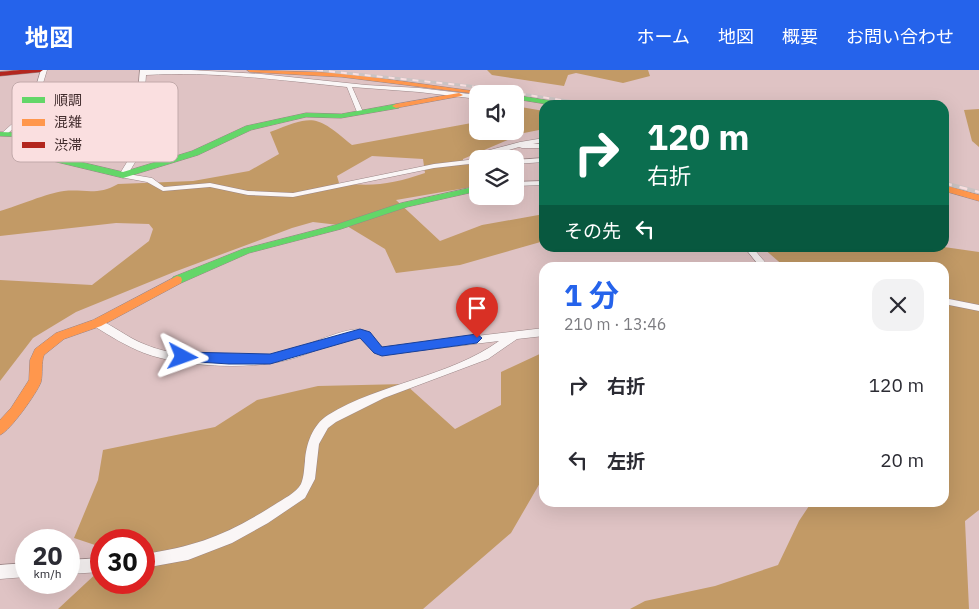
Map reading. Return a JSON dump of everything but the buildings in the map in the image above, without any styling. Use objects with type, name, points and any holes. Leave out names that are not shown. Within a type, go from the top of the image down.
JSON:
[{"type":"main road","points":[[0,74],[42,70]]},
{"type":"main road","points":[[250,70],[342,75],[469,91]]},
{"type":"main road","points":[[306,74],[350,83],[414,84]]},
{"type":"main road","points":[[178,158],[195,153],[249,128],[306,115],[342,116],[459,95]]},
{"type":"main road","points":[[524,98],[539,101]]},
{"type":"main road","points":[[67,162],[123,176],[167,162]]},
{"type":"main road","points":[[949,189],[979,198]]},
{"type":"main road","points":[[0,429],[15,412],[36,381],[36,360],[39,352],[60,336],[97,323],[192,272],[246,251],[338,227],[404,205],[469,190]]},
{"type":"street","points":[[143,71],[200,71],[213,74],[350,83],[469,96]]},
{"type":"street","points":[[350,83],[349,88],[360,112]]},
{"type":"street","points":[[500,150],[539,141]]},
{"type":"street","points":[[520,144],[522,146],[539,146]]},
{"type":"street","points":[[524,161],[539,160]]},
{"type":"street","points":[[131,162],[123,176],[153,181],[159,188],[163,189],[210,185],[248,193],[293,195],[434,166],[469,162]]},
{"type":"street","points":[[524,184],[539,183]]},
{"type":"street","points":[[752,252],[761,262]]},
{"type":"street","points":[[949,302],[979,308]]},
{"type":"street","points":[[97,323],[134,344],[165,355],[229,360],[270,359],[286,356],[360,333],[366,336],[378,350],[382,351],[539,333]]},
{"type":"street","points":[[155,560],[169,559],[200,550],[244,532],[301,494],[307,488],[310,476],[309,457],[314,440],[330,419],[366,400],[486,355],[516,335]]},
{"type":"street","points":[[0,572],[15,571]]},
{"type":"shaded area","points":[[487,70],[648,70],[650,76],[623,83],[576,73],[568,75],[564,86],[492,75]]},
{"type":"shaded area","points":[[524,108],[539,110],[539,130],[524,133]]},
{"type":"shaded area","points":[[979,109],[979,147],[972,141],[964,110]]},
{"type":"shaded area","points":[[306,120],[314,120],[321,123],[352,145],[469,123],[469,140],[508,140],[484,150],[469,150],[469,156],[463,159],[463,164],[469,164],[469,187],[396,200],[440,241],[482,225],[539,215],[539,242],[460,265],[396,273],[385,249],[347,226],[313,222],[174,272],[76,312],[33,338],[0,381],[0,280],[92,285],[149,241],[153,229],[149,224],[116,223],[0,236],[0,211],[49,194],[64,191],[97,191],[111,188],[118,184],[193,181],[249,171],[279,154],[270,132]],"holes":[[[372,156],[423,159],[425,173],[403,180],[363,185],[339,183],[337,176]]]},
{"type":"shaded area","points":[[949,248],[979,252],[979,510],[965,521],[969,609],[630,609],[645,601],[715,586],[778,565],[799,521],[808,507],[949,507],[949,262],[779,262],[768,252],[949,252]]},
{"type":"shaded area","points":[[539,354],[539,485],[511,533],[423,609],[58,609],[74,594],[80,594],[80,589],[90,579],[90,594],[155,594],[155,529],[90,529],[90,543],[80,540],[80,529],[78,529],[98,480],[103,450],[215,427],[257,400],[318,386],[405,384],[455,429],[501,405],[501,372]]},
{"type":"railway","points":[[317,70],[469,86],[561,100]]},
{"type":"railway","points":[[949,184],[979,192]]},
{"type":"traffic: fast","points":[[524,98],[539,101]]},
{"type":"traffic: fast","points":[[178,158],[195,153],[249,128],[306,115],[341,116],[396,106]]},
{"type":"traffic: fast","points":[[0,134],[12,134]]},
{"type":"traffic: fast","points":[[68,162],[123,175],[166,162]]},
{"type":"traffic: fast","points":[[177,280],[246,251],[338,227],[404,205],[469,190]]},
{"type":"traffic: slow","points":[[250,70],[342,75],[469,91]]},
{"type":"traffic: slow","points":[[396,106],[459,95]]},
{"type":"traffic: slow","points":[[949,189],[979,198]]},
{"type":"traffic: slow","points":[[0,429],[15,412],[35,381],[36,360],[39,352],[60,336],[97,323],[177,280]]},
{"type":"traffic: jam","points":[[0,74],[40,70]]},
{"type":"route","points":[[183,357],[229,360],[270,359],[286,356],[360,333],[366,336],[378,350],[382,351],[477,338]]}]
